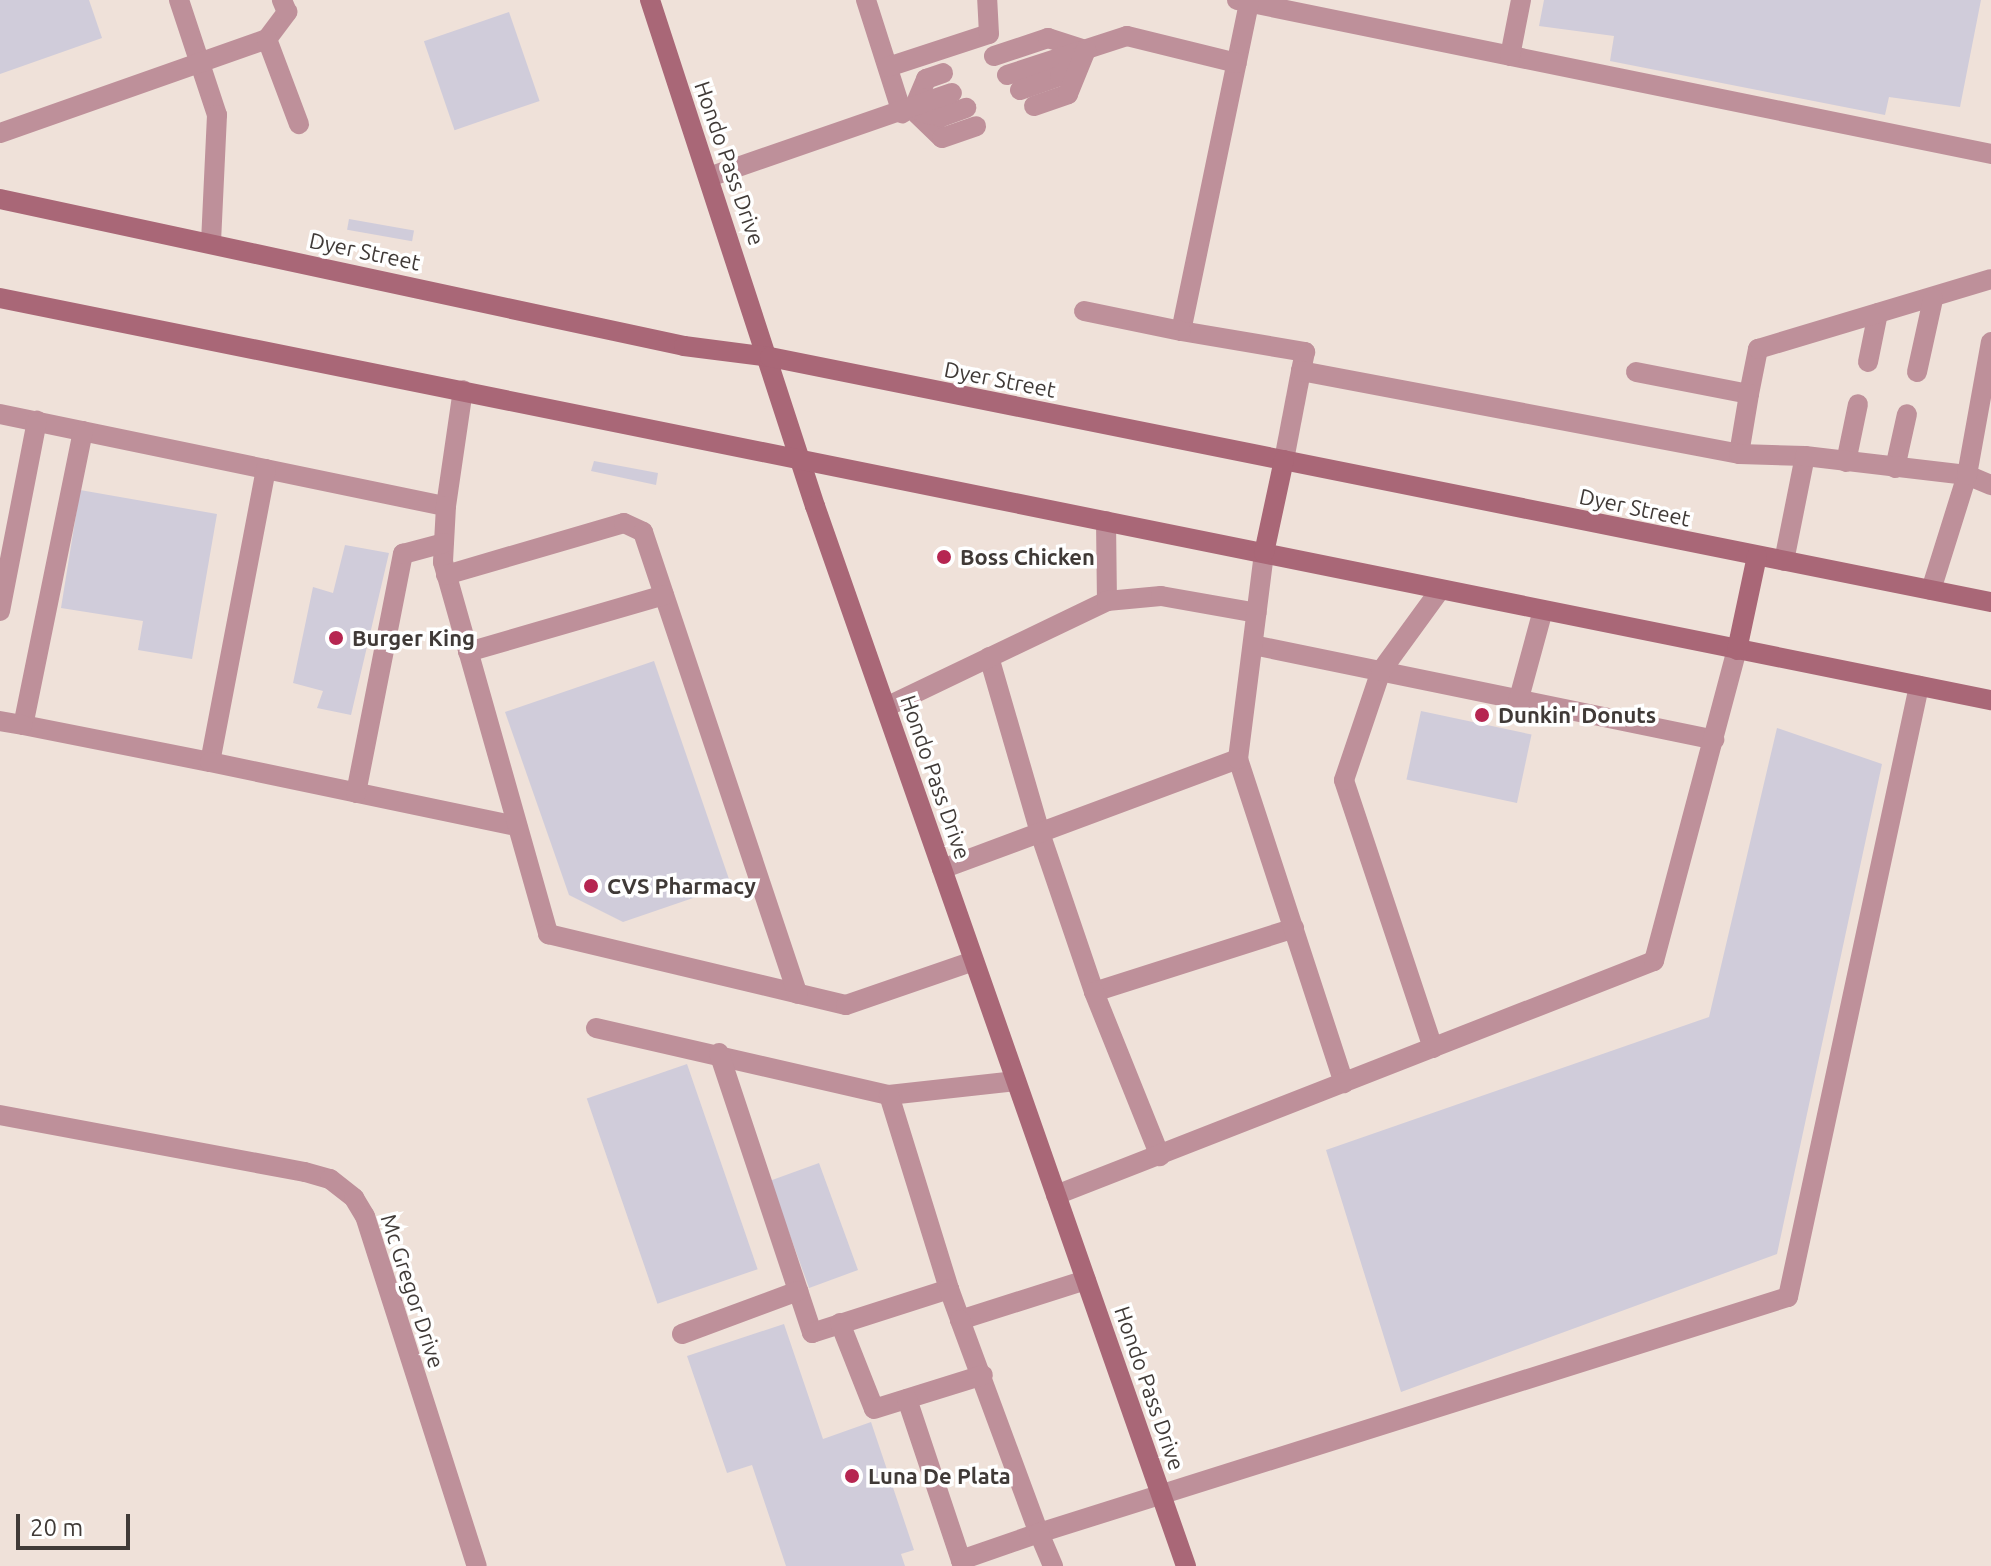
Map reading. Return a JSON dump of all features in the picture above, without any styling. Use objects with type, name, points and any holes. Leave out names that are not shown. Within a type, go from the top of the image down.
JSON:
[{"type":"main road","name":"Hondo Pass Drive","points":[[650,0],[770,357],[800,458],[1186,1566]]},
{"type":"main road","name":"Dyer Street","points":[[0,199],[684,346],[770,357],[1991,602]]},
{"type":"main road","points":[[0,298],[1991,700]]},
{"type":"main road","points":[[1264,553],[1284,460]]},
{"type":"main road","points":[[1737,650],[1757,556]]},
{"type":"street","points":[[179,0],[217,115],[211,242]]},
{"type":"street","points":[[0,133],[267,39],[287,12],[282,0]]},
{"type":"street","points":[[709,177],[908,112],[965,109],[942,138],[908,112],[888,67],[866,0]]},
{"type":"street","points":[[888,67],[989,34],[987,0]]},
{"type":"street","points":[[1510,56],[1521,0]]},
{"type":"street","points":[[1181,331],[1237,63],[1243,1],[1991,154]]},
{"type":"street","points":[[1013,82],[1127,36],[1237,63]]},
{"type":"street","points":[[994,56],[1048,38],[1086,50]]},
{"type":"street","points":[[267,39],[299,124]]},
{"type":"street","points":[[1034,106],[1068,94],[1086,50]]},
{"type":"street","points":[[908,112],[926,79],[943,73]]},
{"type":"street","points":[[1739,454],[1758,349],[1933,299],[1991,279]]},
{"type":"street","points":[[1917,372],[1933,299]]},
{"type":"street","points":[[1084,311],[1305,352],[1284,460]]},
{"type":"street","points":[[1868,362],[1878,313]]},
{"type":"street","points":[[1931,590],[1967,475],[1991,342]]},
{"type":"street","points":[[1301,371],[1739,454],[1805,456],[1967,475],[1991,485]]},
{"type":"street","points":[[1636,372],[1749,394]]},
{"type":"street","points":[[463,390],[446,506],[446,575],[548,934],[846,1005],[974,961]]},
{"type":"street","points":[[1846,462],[1858,404]]},
{"type":"street","points":[[0,414],[446,506]]},
{"type":"street","points":[[1895,468],[1907,414]]},
{"type":"street","points":[[0,611],[37,421]]},
{"type":"street","points":[[23,725],[83,431]]},
{"type":"street","points":[[1784,561],[1805,456]]},
{"type":"street","points":[[210,762],[266,469]]},
{"type":"street","points":[[1106,521],[1107,601]]},
{"type":"street","points":[[446,575],[624,523],[643,532],[798,994]]},
{"type":"street","points":[[356,793],[403,554],[444,543]]},
{"type":"street","points":[[1264,553],[1238,759],[1344,1083]]},
{"type":"street","points":[[1433,1048],[1344,780],[1381,671],[1440,590]]},
{"type":"street","points":[[468,652],[664,595]]},
{"type":"street","points":[[886,707],[1107,601],[1161,596],[1257,613]]},
{"type":"street","points":[[1518,702],[1543,610]]},
{"type":"street","points":[[1253,645],[1714,740]]},
{"type":"street","points":[[1056,1195],[1654,961],[1737,650]]},
{"type":"street","points":[[989,657],[1040,833],[1094,992],[1160,1156]]},
{"type":"street","points":[[907,1399],[962,1563],[1039,1533],[1161,1493],[1788,1297],[1919,686]]},
{"type":"street","points":[[0,721],[517,826]]},
{"type":"street","points":[[942,869],[1238,759]]},
{"type":"street","points":[[1094,992],[1294,928]]},
{"type":"street","points":[[596,1028],[719,1053],[889,1095],[1016,1081]]},
{"type":"street","points":[[719,1053],[812,1333],[949,1289]]},
{"type":"street","points":[[889,1095],[949,1289],[1053,1566]]},
{"type":"street","name":"Mc Gregor Drive","points":[[0,1115],[305,1172],[330,1179],[354,1198],[365,1216],[477,1566]]},
{"type":"street","points":[[960,1320],[1086,1280]]},
{"type":"street","points":[[682,1334],[798,1291]]},
{"type":"street","points":[[840,1323],[874,1409],[983,1375]]},
{"type":"building","points":[[0,0],[89,0],[102,38],[0,74]]},
{"type":"building","points":[[1544,0],[1981,0],[1960,107],[1889,97],[1885,115],[1610,61],[1614,36],[1539,26]]},
{"type":"building","points":[[509,12],[540,101],[455,130],[424,41]]},
{"type":"building","points":[[349,219],[414,230],[412,241],[347,230]]},
{"type":"building","points":[[594,461],[658,473],[656,485],[591,471]]},
{"type":"building","points":[[80,490],[217,514],[192,659],[138,650],[143,621],[61,608]]},
{"type":"building","name":"Burger King","points":[[345,545],[389,553],[351,715],[317,708],[323,691],[293,683],[313,587],[333,593]]},
{"type":"building","name":"CVS Pharmacy","points":[[654,661],[731,885],[623,922],[569,895],[505,712]]},
{"type":"building","points":[[1421,711],[1532,734],[1517,803],[1406,779]]},
{"type":"building","points":[[1777,728],[1882,764],[1777,1254],[1401,1392],[1326,1150],[1709,1017]]},
{"type":"building","points":[[687,1064],[758,1269],[657,1304],[587,1099]]},
{"type":"building","points":[[819,1163],[858,1270],[809,1288],[770,1181]]},
{"type":"building","points":[[784,1324],[823,1439],[871,1422],[914,1550],[901,1554],[905,1566],[786,1566],[752,1465],[727,1473],[687,1356]]},
{"type":"place","name":"Boss Chicken","points":[[944,557]]},
{"type":"place","name":"Burger King","points":[[336,638]]},
{"type":"place","name":"Dunkin' Donuts","points":[[1482,715]]},
{"type":"place","name":"CVS Pharmacy","points":[[591,886]]},
{"type":"place","name":"Luna De Plata","points":[[852,1476]]}]
